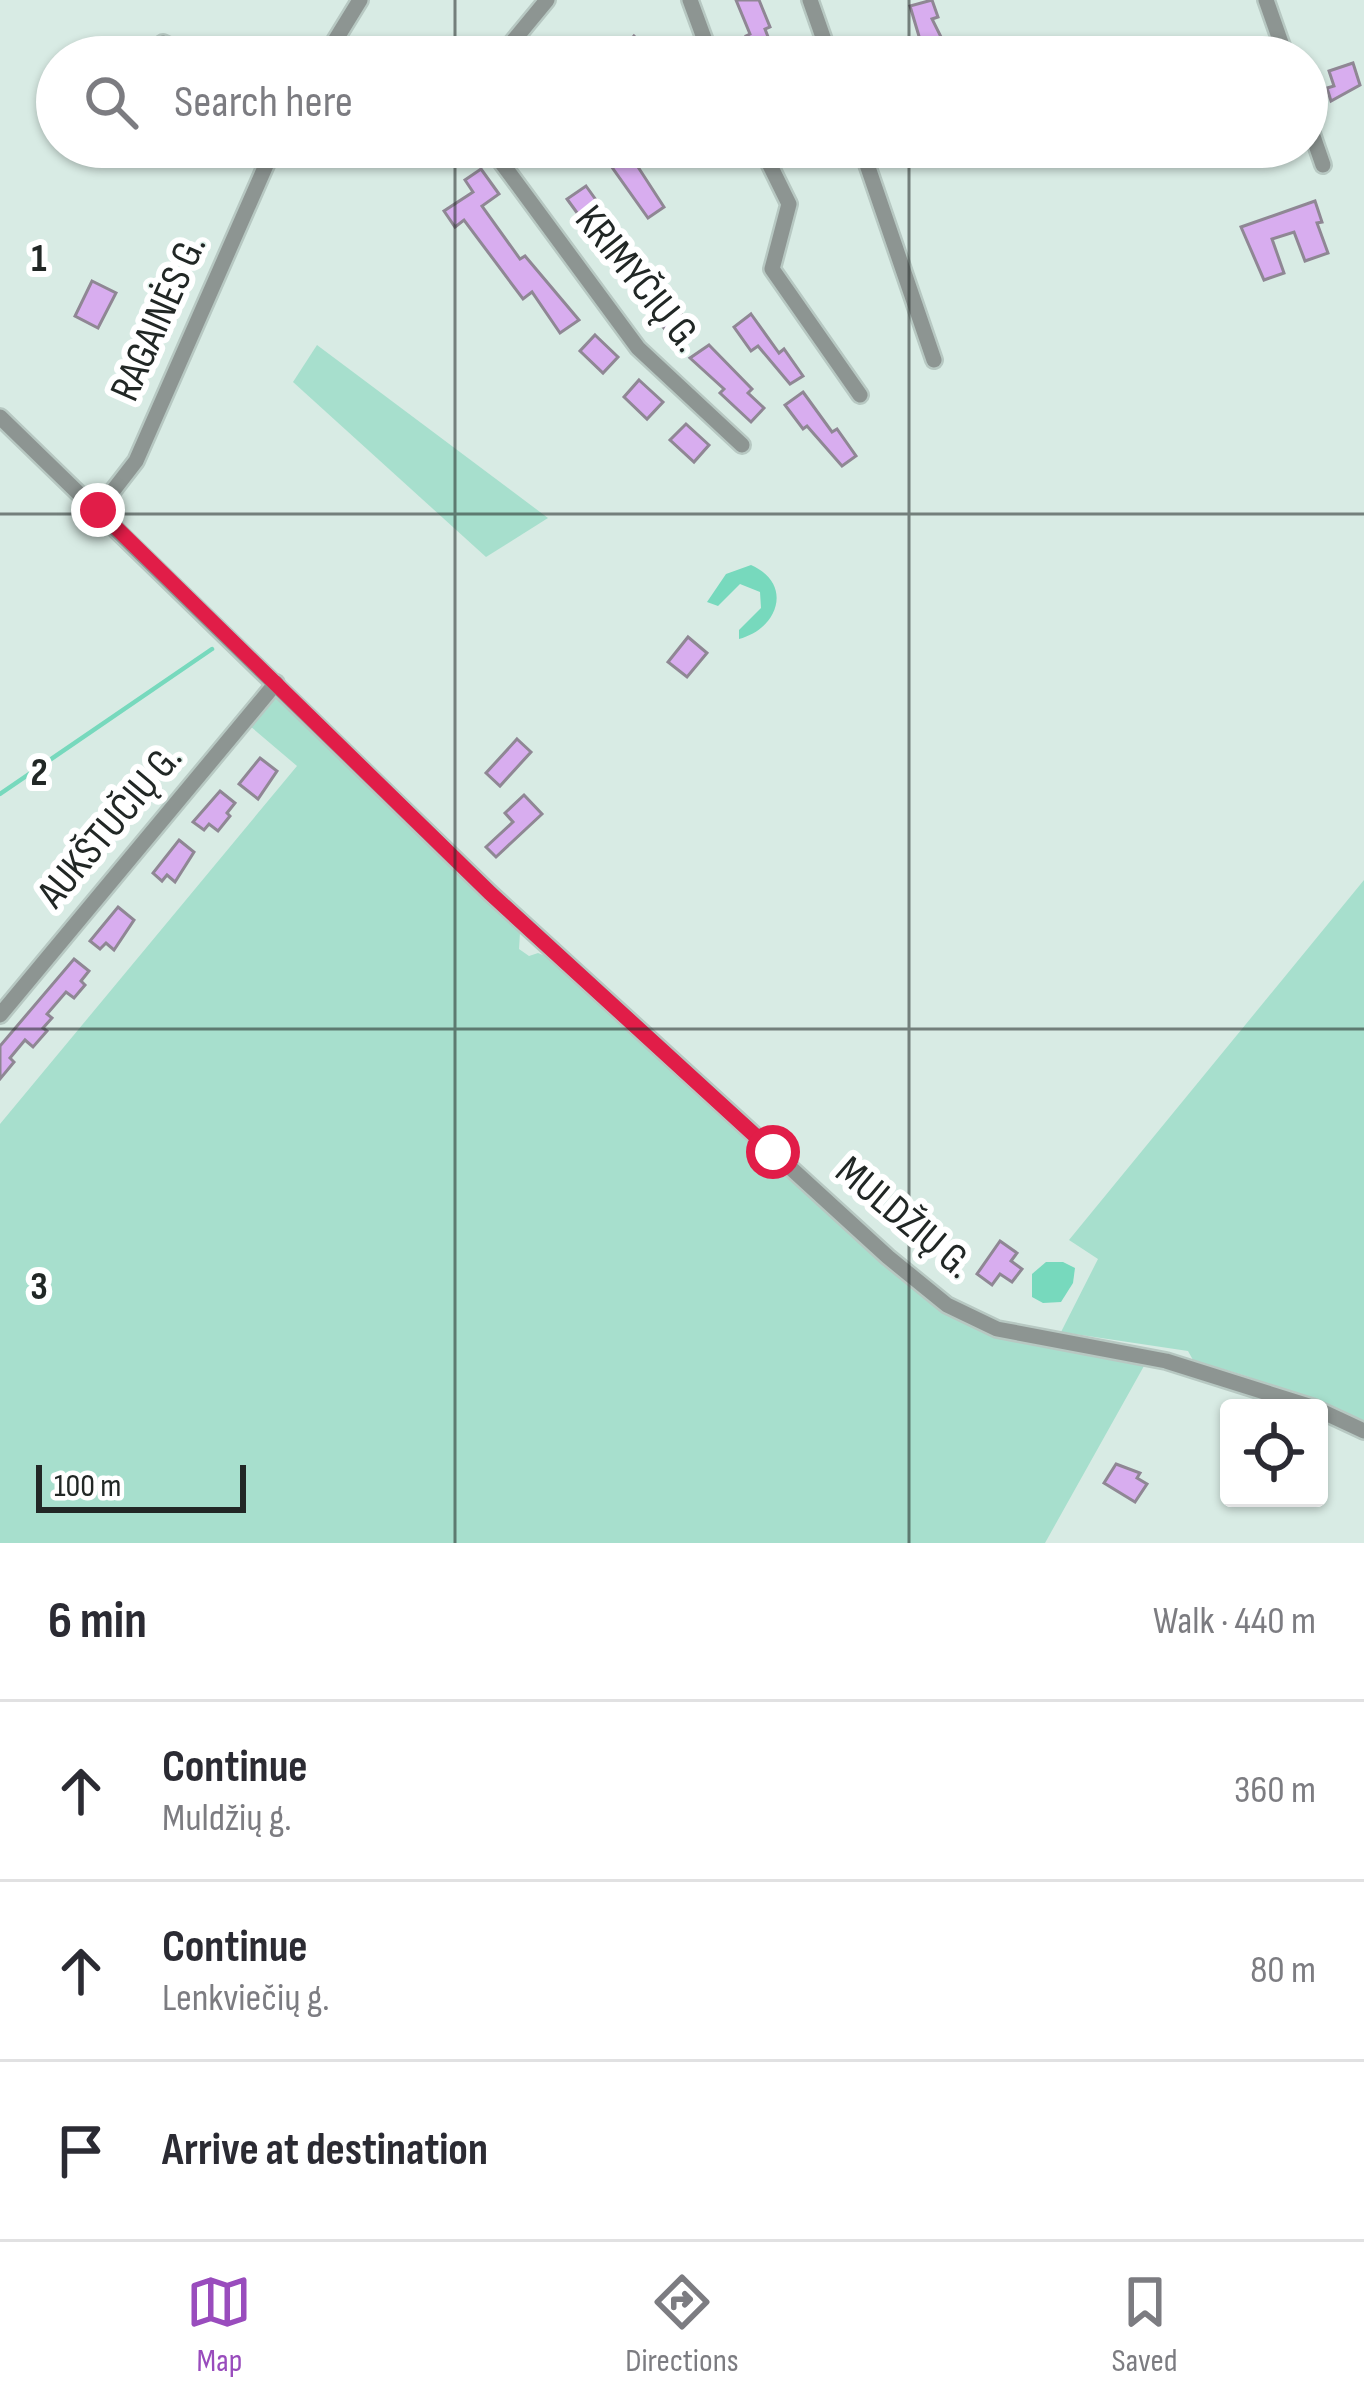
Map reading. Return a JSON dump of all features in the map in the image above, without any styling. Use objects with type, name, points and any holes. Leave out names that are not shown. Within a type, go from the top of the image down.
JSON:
[{"type":"street","points":[[338,36],[360,0]]},
{"type":"street","points":[[517,36],[547,0]]},
{"type":"street","points":[[690,0],[703,36]]},
{"type":"street","points":[[810,0],[823,36]]},
{"type":"street","points":[[1266,0],[1279,36]]},
{"type":"street","name":"RAGAINĖS G.","points":[[98,510],[136,461],[265,168]]},
{"type":"street","name":"KRIMYČIŲ G.","points":[[505,168],[638,348],[742,445]]},
{"type":"street","points":[[771,168],[789,204],[772,269],[860,395]]},
{"type":"street","points":[[868,168],[934,360]]},
{"type":"street","name":"MULDŽIŲ G.","points":[[0,417],[522,922],[888,1257],[947,1305],[998,1329],[1166,1361],[1286,1399]]},
{"type":"street","name":"AUKŠTUČIŲ G.","points":[[0,1015],[276,683]]},
{"type":"street","name":"MULDŽIŲ G.","points":[[1328,1414],[1364,1431]]},
{"type":"shaded area","points":[[317,345],[548,518],[486,557],[293,382]]},
{"type":"shaded area","points":[[751,565],[773,583],[776,605],[763,626],[739,639],[739,630],[761,608],[760,592],[740,584],[718,606],[707,602],[726,574]]},
{"type":"shaded area","points":[[275,698],[282,699],[520,933],[519,949],[529,956],[538,953],[551,958],[894,1274],[948,1314],[990,1334],[1144,1366],[1045,1543],[0,1543],[0,1124],[297,766],[250,726]]},
{"type":"shaded area","points":[[1364,880],[1364,1423],[1328,1409],[1328,1399],[1304,1399],[1193,1360],[1188,1351],[1061,1332],[1098,1259],[1069,1240]]},
{"type":"shaded area","points":[[1046,1262],[1075,1268],[1073,1283],[1061,1302],[1043,1303],[1032,1297],[1032,1274]]},
{"type":"building","points":[[736,0],[759,0],[770,27],[765,29],[768,36],[746,36],[750,34]]},
{"type":"building","points":[[932,0],[938,17],[932,19],[940,36],[919,36],[910,6]]},
{"type":"building","points":[[1353,63],[1360,85],[1331,101],[1328,88],[1334,86],[1329,71]]},
{"type":"building","points":[[613,168],[639,168],[664,207],[648,218]]},
{"type":"building","points":[[481,169],[499,194],[482,206],[520,259],[525,256],[579,320],[560,333],[532,292],[523,299],[464,220],[455,227],[444,211],[473,192],[465,180]]},
{"type":"building","points":[[586,186],[647,271],[629,284],[567,199]]},
{"type":"building","points":[[1315,201],[1328,253],[1305,261],[1294,232],[1272,239],[1284,273],[1264,280],[1241,227]]},
{"type":"building","points":[[650,275],[690,325],[673,339],[634,292]]},
{"type":"building","points":[[92,281],[116,293],[98,328],[75,316]]},
{"type":"building","points":[[751,314],[779,353],[784,349],[803,376],[790,384],[758,346],[751,351],[734,327]]},
{"type":"building","points":[[595,335],[618,357],[603,373],[580,351]]},
{"type":"building","points":[[709,345],[764,408],[751,422],[690,358]]},
{"type":"building","points":[[639,380],[663,402],[647,419],[624,397]]},
{"type":"building","points":[[803,392],[856,456],[842,466],[785,405]]},
{"type":"building","points":[[686,424],[709,445],[694,462],[670,440]]},
{"type":"building","points":[[688,637],[707,653],[687,677],[668,662]]},
{"type":"building","points":[[517,739],[531,752],[500,786],[486,773]]},
{"type":"building","points":[[260,758],[277,771],[258,799],[239,784]]},
{"type":"building","points":[[220,791],[235,803],[227,813],[230,816],[218,831],[209,824],[204,830],[193,822]]},
{"type":"building","points":[[524,795],[542,814],[496,857],[486,847],[513,822],[505,813]]},
{"type":"building","points":[[179,840],[194,852],[175,882],[167,875],[162,881],[153,873]]},
{"type":"building","points":[[118,907],[134,920],[114,950],[106,943],[100,949],[90,941]]},
{"type":"building","points":[[74,959],[89,971],[81,981],[85,985],[74,998],[66,992],[47,1014],[52,1018],[43,1028],[47,1031],[33,1047],[25,1040],[0,1079],[0,1046]]},
{"type":"building","points":[[1000,1241],[1017,1253],[1011,1261],[1022,1269],[1012,1282],[1000,1274],[992,1285],[977,1274]]},
{"type":"building","points":[[1116,1464],[1140,1473],[1137,1478],[1147,1484],[1135,1502],[1104,1483]]},
{"type":"waterway","points":[[0,794],[212,649]]},
{"type":"route","points":[[98,510],[490,893],[773,1152]]}]
